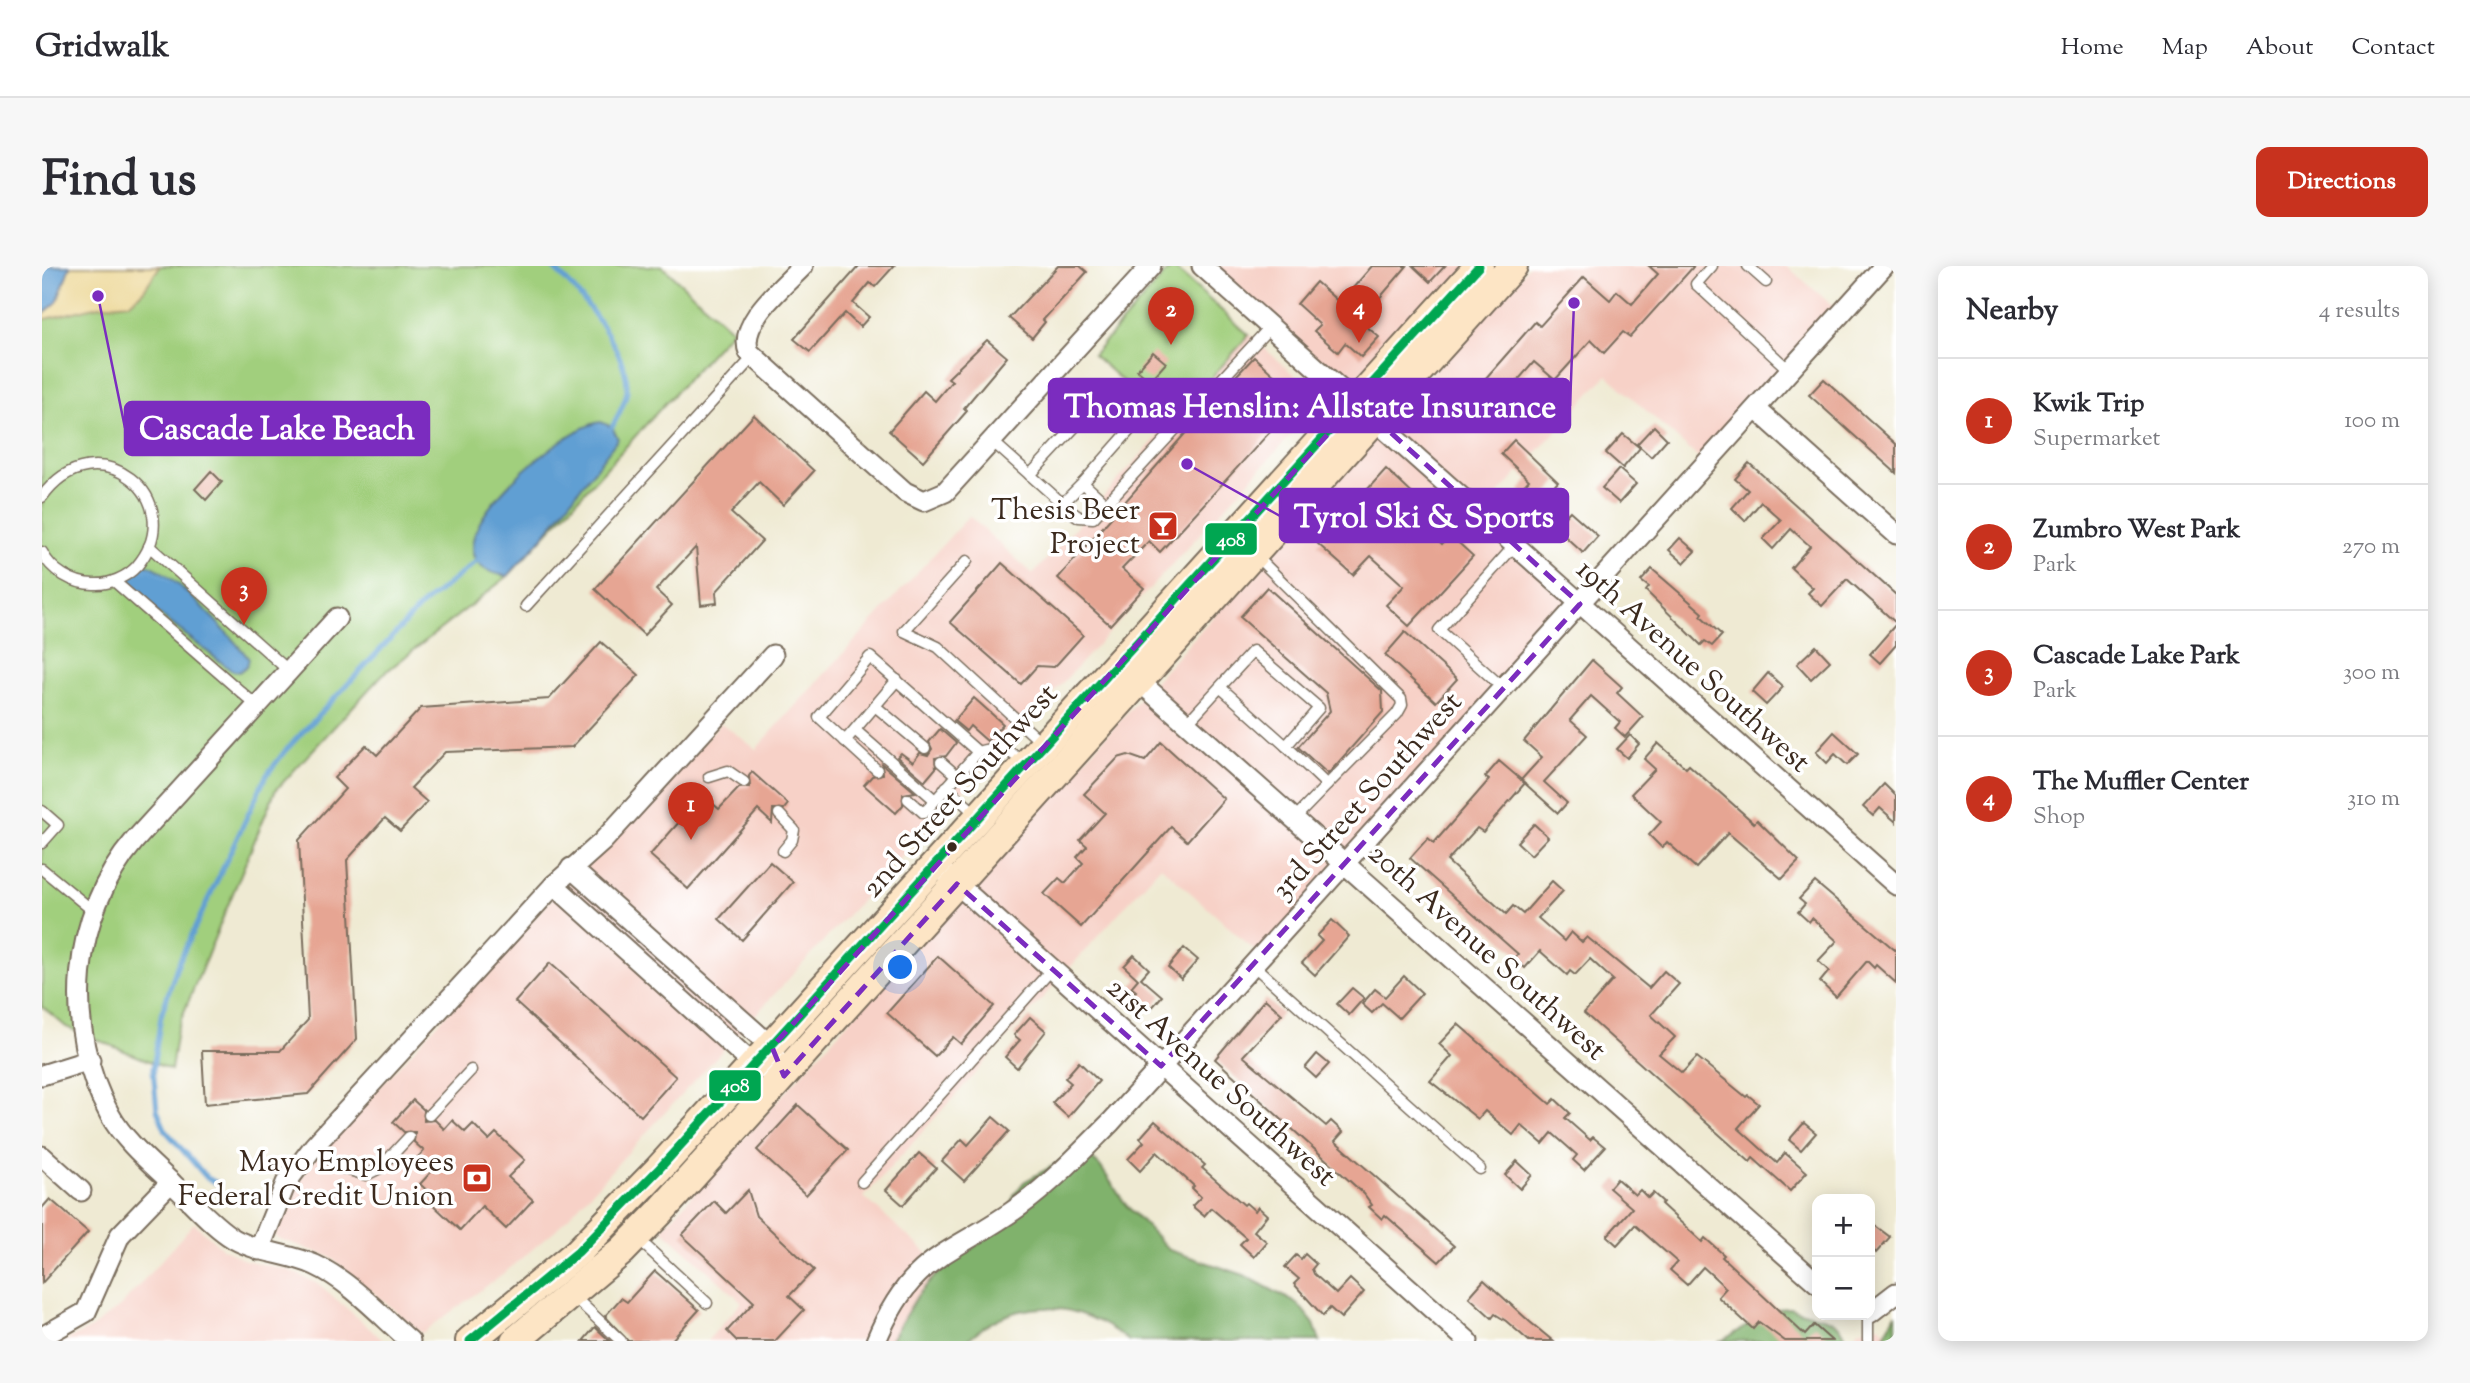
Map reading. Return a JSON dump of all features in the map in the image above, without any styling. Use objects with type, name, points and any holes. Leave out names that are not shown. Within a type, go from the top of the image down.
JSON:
[{"type":"main road","name":"2nd Street Southwest","points":[[1367,411],[1479,266]]},
{"type":"main road","name":"2nd Street Southwest","points":[[516,1341],[636,1237],[957,884],[1130,673],[1243,546],[1367,411],[1513,266]]},
{"type":"main road","name":"2nd Street Southwest","points":[[471,1341],[578,1252],[763,1056],[1036,755],[1130,673]]},
{"type":"street","points":[[803,266],[750,324],[746,341],[753,357],[905,492],[924,501],[945,492],[1151,266]]},
{"type":"street","name":"19th Avenue Southwest","points":[[1202,266],[1896,885]]},
{"type":"street","name":"3rd Street Southwest","points":[[876,1341],[893,1304],[913,1277],[938,1255],[1001,1219],[1033,1196],[1081,1153],[1884,266]]},
{"type":"street","points":[[1756,409],[1896,534]]},
{"type":"street","points":[[337,618],[124,853],[92,910],[79,984],[82,1030],[102,1097],[117,1126],[171,1182],[226,1233],[259,1250],[306,1261],[330,1273],[410,1341]]},
{"type":"street","points":[[259,1250],[286,1183],[313,1146],[554,885],[602,842],[773,655]]},
{"type":"street","name":"20th Avenue Southwest","points":[[1130,673],[1812,1279]]},
{"type":"street","name":"21st Avenue Southwest","points":[[935,865],[1468,1341]]},
{"type":"street","points":[[571,868],[662,949],[784,1076]]},
{"type":"street","points":[[554,885],[645,967],[763,1056]]},
{"type":"street","points":[[42,1075],[90,1060]]},
{"type":"street","points":[[43,1158],[81,1191]]},
{"type":"street","points":[[42,1338],[86,1312],[120,1234],[171,1182]]},
{"type":"street","points":[[1875,1309],[1896,1293]]},
{"type":"lane","points":[[1712,266],[1696,284],[1790,371]]},
{"type":"lane","points":[[1748,266],[1766,282]]},
{"type":"lane","points":[[992,441],[1079,517],[1086,519],[1100,515],[1270,326]]},
{"type":"lane","points":[[526,606],[753,357]]},
{"type":"lane","points":[[1030,475],[1098,402],[1130,430],[1062,504]]},
{"type":"lane","points":[[42,497],[52,483],[67,472],[86,466],[105,466],[123,472],[138,484],[149,500],[154,519],[149,546],[132,571],[114,581],[95,584],[75,581],[57,571],[42,552]]},
{"type":"lane","points":[[1083,483],[1108,506]]},
{"type":"lane","points":[[1503,688],[1439,631],[1515,545]]},
{"type":"lane","points":[[149,546],[289,671]]},
{"type":"lane","points":[[1243,546],[1283,581],[1303,605],[1394,687],[1401,699],[1402,705],[1397,714],[1294,819]]},
{"type":"lane","points":[[967,561],[904,631],[938,647],[1036,755]]},
{"type":"lane","points":[[114,581],[257,706]]},
{"type":"lane","points":[[1187,723],[1253,651],[1319,708],[1286,746]]},
{"type":"lane","points":[[877,771],[819,717],[870,657],[978,752]]},
{"type":"lane","points":[[845,741],[897,680]]},
{"type":"lane","points":[[1220,687],[1326,785]]},
{"type":"lane","points":[[875,706],[925,748]]},
{"type":"lane","points":[[855,730],[935,800]]},
{"type":"lane","points":[[908,799],[924,813],[978,752],[994,747],[1036,755]]},
{"type":"lane","points":[[941,762],[957,776]]},
{"type":"lane","points":[[709,777],[728,771],[744,782]]},
{"type":"lane","points":[[946,787],[979,817]]},
{"type":"lane","points":[[42,811],[58,825],[42,843]]},
{"type":"lane","points":[[779,814],[794,830],[792,840],[783,851]]},
{"type":"lane","points":[[42,869],[92,910]]},
{"type":"lane","points":[[645,967],[662,949]]},
{"type":"lane","points":[[1253,965],[1480,1169]]},
{"type":"lane","points":[[862,1182],[1052,969]]},
{"type":"lane","points":[[429,1115],[471,1070]]},
{"type":"lane","points":[[313,1146],[339,1167],[366,1175],[375,1172],[409,1137]]},
{"type":"lane","points":[[636,1237],[708,1303]]},
{"type":"lane","points":[[572,1295],[621,1341]]},
{"type":"lane","points":[[1868,1341],[1869,1320]]},
{"type":"highlighted area","points":[[1357,402],[1580,604],[1161,1066],[957,884],[784,1076],[772,1047]]},
{"type":"shaded area","points":[[1213,266],[1469,266],[1357,393]]},
{"type":"shaded area","points":[[1529,266],[1787,266],[1842,314],[1706,465],[1607,375],[1487,507],[1587,597],[1261,956],[1161,866],[864,1197],[962,1284],[909,1341],[707,1341],[742,1302],[662,1229]]},
{"type":"shaded area","points":[[1250,335],[1323,401],[560,1226],[503,1274],[422,1333],[330,1257],[275,1237],[289,1197],[319,1153],[553,898],[721,723],[756,749],[969,516],[1033,574]]},
{"type":"shaded area","points":[[194,1223],[222,1248],[245,1260],[288,1270],[320,1285],[384,1341],[64,1341],[90,1329],[121,1306]]},
{"type":"shaded area","points":[[1879,1325],[1896,1341],[1848,1341],[1858,1330]]},
{"type":"green space","points":[[42,266],[662,266],[732,330],[508,576],[382,675],[275,791],[177,1029],[171,1070],[66,1027],[42,1006]]},
{"type":"green space","points":[[1172,266],[1249,335],[1171,424],[1093,355]]},
{"type":"green space","points":[[1072,1155],[1089,1156],[1100,1166],[1126,1205],[1169,1250],[1244,1275],[1298,1304],[1314,1324],[1320,1341],[1129,1341],[1088,1317],[1068,1310],[1047,1308],[1006,1316],[985,1326],[966,1341],[890,1341],[917,1296],[934,1277],[1006,1223],[1014,1195],[1024,1182]]},
{"type":"green space","points":[[1790,1308],[1812,1314],[1812,1320],[1830,1320],[1838,1325],[1847,1341],[1721,1341],[1777,1309]]},
{"type":"green space","points":[[1896,1313],[1896,1341],[1881,1341]]},
{"type":"sand","points":[[70,266],[160,266],[144,290],[130,303],[99,306],[42,320],[42,315],[57,302]]},
{"type":"water","points":[[42,266],[70,266],[57,302],[42,315]]},
{"type":"water","points":[[601,422],[612,427],[618,439],[543,537],[508,576],[480,566],[472,547],[480,522],[499,496],[525,469],[554,446],[580,429]]},
{"type":"water","points":[[144,564],[167,576],[199,604],[249,659],[247,666],[239,672],[231,670],[132,593],[127,585],[133,572]]},
{"type":"building","points":[[859,266],[894,266],[875,287],[870,283],[853,303],[869,317],[860,327],[845,313],[810,352],[794,339]]},
{"type":"building","points":[[1058,266],[1080,266],[1087,272],[1043,320],[1045,322],[1032,338],[1009,318]]},
{"type":"building","points":[[1372,266],[1407,266],[1360,321],[1379,337],[1361,357],[1345,343],[1338,352],[1314,331],[1320,325],[1297,304],[1316,282],[1340,303]]},
{"type":"building","points":[[1413,266],[1445,266],[1430,282]]},
{"type":"building","points":[[1649,266],[1694,266],[1630,337],[1623,332],[1604,353],[1591,340],[1555,380],[1534,362],[1490,412],[1471,395],[1535,322],[1540,326],[1584,277],[1610,300],[1617,291],[1632,304],[1658,274]]},
{"type":"building","points":[[987,340],[1007,357],[964,408],[967,411],[923,461],[889,431],[924,391],[935,401],[952,381],[948,378]]},
{"type":"building","points":[[1153,352],[1166,363],[1150,381],[1137,370]]},
{"type":"building","points":[[1254,357],[1300,399],[1160,552],[1149,541],[1122,569],[1144,588],[1110,625],[1058,578],[1190,428],[1188,427]]},
{"type":"building","points":[[1824,379],[1896,444],[1896,473],[1809,395]]},
{"type":"building","points":[[754,415],[814,471],[783,505],[759,482],[731,513],[762,541],[716,592],[717,603],[701,605],[696,547],[656,590],[672,605],[644,635],[595,589]]},
{"type":"building","points":[[1654,426],[1667,439],[1651,457],[1637,444]]},
{"type":"building","points":[[1623,434],[1640,448],[1623,468],[1606,453]]},
{"type":"building","points":[[1514,440],[1558,482],[1537,505],[1520,490],[1529,480],[1501,454]]},
{"type":"building","points":[[1749,463],[1896,595],[1896,623],[1847,579],[1822,606],[1808,593],[1813,588],[1791,568],[1810,546],[1791,529],[1773,549],[1763,539],[1781,520],[1761,502],[1745,521],[1732,508],[1748,490],[1735,479]]},
{"type":"building","points":[[1386,469],[1420,501],[1408,514],[1442,544],[1450,535],[1473,556],[1409,626],[1386,605],[1404,586],[1371,556],[1353,575],[1318,544]]},
{"type":"building","points":[[1619,469],[1636,484],[1619,503],[1602,488]]},
{"type":"building","points":[[211,471],[222,482],[206,500],[195,489]]},
{"type":"building","points":[[1570,511],[1598,536],[1583,553],[1555,527]]},
{"type":"building","points":[[1680,538],[1695,551],[1684,563],[1669,550]]},
{"type":"building","points":[[1002,563],[1083,635],[1054,667],[1037,666],[1021,684],[950,622]]},
{"type":"building","points":[[1652,569],[1703,613],[1701,616],[1722,635],[1712,646],[1705,641],[1701,645],[1646,591],[1649,587],[1641,581]]},
{"type":"building","points":[[1267,587],[1382,691],[1383,712],[1328,774],[1298,747],[1330,711],[1326,693],[1240,617]]},
{"type":"building","points":[[1896,624],[1896,645],[1880,663],[1870,654]]},
{"type":"building","points":[[1405,632],[1457,679],[1436,702],[1385,655]]},
{"type":"building","points":[[601,642],[639,675],[572,747],[445,752],[411,788],[427,802],[400,831],[385,818],[347,860],[357,1039],[308,1094],[205,1104],[202,1051],[280,1051],[308,1020],[299,840],[345,789],[334,778],[366,745],[377,755],[421,708],[549,699]]},
{"type":"building","points":[[1816,646],[1830,661],[1811,679],[1797,664]]},
{"type":"building","points":[[1592,660],[1622,687],[1617,693],[1643,717],[1625,737],[1615,728],[1620,722],[1591,696],[1570,720],[1587,735],[1544,782],[1567,803],[1558,813],[1521,780],[1542,757],[1524,741]]},
{"type":"building","points":[[1768,673],[1783,687],[1766,705],[1752,692]]},
{"type":"building","points":[[974,698],[1003,724],[987,741],[970,726],[966,731],[954,721]]},
{"type":"building","points":[[940,729],[956,743],[946,756],[935,758],[936,768],[925,781],[897,757],[901,753],[913,762],[920,753],[928,755],[932,749],[929,742]]},
{"type":"building","points":[[1834,732],[1858,754],[1847,765],[1835,754],[1827,763],[1816,752]]},
{"type":"building","points":[[1630,735],[1639,744],[1627,758],[1617,749]]},
{"type":"building","points":[[1161,742],[1224,799],[1187,841],[1171,827],[1081,927],[1044,894],[1059,878],[1065,883],[1083,863],[1077,857],[1087,846],[1080,840],[1105,813],[1084,794],[1118,758],[1128,755],[1145,761]]},
{"type":"building","points":[[1658,743],[1686,768],[1689,765],[1754,823],[1757,820],[1799,861],[1782,879],[1728,833],[1696,868],[1667,842],[1662,848],[1649,835],[1661,822],[1631,794],[1655,769],[1644,759]]},
{"type":"building","points":[[1499,761],[1525,783],[1483,832],[1477,828],[1447,861],[1506,914],[1513,906],[1523,914],[1552,881],[1563,891],[1538,918],[1564,941],[1571,932],[1582,942],[1587,937],[1649,988],[1664,971],[1679,984],[1651,1015],[1675,1037],[1659,1054],[1682,1073],[1697,1057],[1746,1097],[1748,1095],[1759,1104],[1738,1128],[1777,1163],[1785,1153],[1807,1172],[1790,1191],[1753,1158],[1750,1162],[1584,1013],[1613,980],[1590,959],[1575,975],[1570,971],[1567,975],[1540,951],[1525,968],[1514,958],[1518,954],[1410,858],[1428,838],[1434,843],[1489,780],[1485,777]]},
{"type":"building","points":[[882,764],[915,792],[903,794],[903,805],[896,813],[864,785],[872,776],[883,774]]},
{"type":"building","points":[[752,772],[788,804],[784,809],[773,809],[772,823],[758,810],[688,889],[650,855],[703,795],[719,809],[739,788],[750,787],[749,776]]},
{"type":"building","points":[[1884,784],[1896,796],[1896,822],[1880,808],[1873,816],[1863,807]]},
{"type":"building","points":[[1534,824],[1548,837],[1531,855],[1517,842]]},
{"type":"building","points":[[770,862],[793,882],[742,940],[719,919]]},
{"type":"building","points":[[1815,882],[1896,951],[1896,983],[1876,965],[1874,968],[1867,961],[1836,997],[1820,982],[1829,971],[1818,961],[1837,941],[1812,918],[1809,922],[1798,912],[1805,904],[1799,899]]},
{"type":"building","points":[[1332,920],[1349,936],[1315,975],[1302,963],[1322,941],[1317,936]]},
{"type":"building","points":[[1184,948],[1198,960],[1181,979],[1168,967]]},
{"type":"building","points":[[1134,955],[1149,969],[1141,978],[1162,996],[1150,1010],[1133,994],[1136,991],[1131,987],[1138,979],[1124,966]]},
{"type":"building","points":[[938,956],[994,1006],[961,1044],[953,1037],[935,1056],[887,1013]]},
{"type":"building","points":[[550,963],[676,1077],[641,1116],[515,1002]]},
{"type":"building","points":[[1404,976],[1422,993],[1399,1018],[1382,1003],[1372,1013],[1362,1004],[1375,989],[1385,997]]},
{"type":"building","points":[[1352,988],[1364,998],[1349,1015],[1337,1004]]},
{"type":"building","points":[[1265,999],[1282,1014],[1243,1056],[1326,1126],[1331,1121],[1343,1132],[1335,1141],[1454,1246],[1439,1262],[1385,1215],[1382,1219],[1369,1207],[1372,1205],[1364,1194],[1215,1059]]},
{"type":"building","points":[[1030,1017],[1046,1031],[1017,1068],[1005,1057],[1020,1040],[1014,1035]]},
{"type":"building","points":[[1458,1024],[1550,1104],[1555,1099],[1570,1113],[1565,1118],[1590,1140],[1593,1137],[1605,1147],[1584,1170],[1573,1160],[1577,1155],[1552,1133],[1543,1144],[1521,1125],[1513,1135],[1485,1111],[1478,1119],[1430,1081],[1452,1056],[1439,1044]]},
{"type":"building","points":[[1317,1054],[1329,1064],[1316,1078],[1305,1068]]},
{"type":"building","points":[[1079,1062],[1099,1081],[1068,1117],[1052,1103],[1071,1083],[1065,1078]]},
{"type":"building","points":[[413,1100],[424,1110],[424,1121],[435,1120],[444,1129],[452,1120],[465,1132],[473,1124],[489,1140],[496,1133],[525,1160],[508,1177],[533,1200],[506,1229],[482,1206],[460,1230],[430,1202],[434,1197],[420,1184],[432,1171],[417,1158],[424,1151],[414,1142],[415,1132],[404,1132],[393,1122]]},
{"type":"building","points":[[798,1105],[848,1150],[806,1195],[757,1150]]},
{"type":"building","points":[[993,1117],[1009,1131],[964,1181],[942,1161],[962,1139],[968,1145]]},
{"type":"building","points":[[1155,1121],[1205,1165],[1202,1168],[1244,1205],[1246,1203],[1255,1211],[1258,1207],[1267,1215],[1254,1231],[1267,1242],[1254,1257],[1240,1244],[1246,1238],[1211,1208],[1204,1216],[1192,1206],[1201,1197],[1192,1188],[1194,1186],[1157,1152],[1140,1171],[1128,1159],[1144,1142],[1140,1138]]},
{"type":"building","points":[[1804,1123],[1816,1133],[1801,1150],[1789,1140]]},
{"type":"building","points":[[919,1153],[936,1168],[903,1205],[886,1190]]},
{"type":"building","points":[[1517,1161],[1532,1175],[1520,1189],[1505,1175]]},
{"type":"building","points":[[1617,1179],[1635,1195],[1640,1190],[1648,1198],[1653,1193],[1663,1202],[1661,1204],[1702,1242],[1705,1238],[1724,1255],[1722,1257],[1805,1335],[1814,1325],[1832,1341],[1785,1341],[1759,1322],[1753,1329],[1718,1297],[1726,1288],[1703,1267],[1687,1285],[1670,1270],[1677,1262],[1635,1225],[1617,1245],[1607,1236],[1632,1208],[1609,1188]]},
{"type":"building","points":[[748,1190],[756,1216],[814,1270],[789,1296],[804,1310],[775,1341],[737,1341],[727,1331],[754,1302],[682,1235],[714,1201],[726,1213]]},
{"type":"building","points":[[50,1199],[88,1232],[42,1283],[42,1208]]},
{"type":"building","points":[[1875,1226],[1890,1237],[1875,1252]]},
{"type":"building","points":[[1305,1254],[1316,1264],[1312,1269],[1314,1274],[1336,1294],[1350,1279],[1364,1292],[1341,1318],[1330,1308],[1323,1316],[1294,1284],[1299,1279],[1285,1267],[1296,1255],[1301,1259]]},
{"type":"building","points":[[655,1271],[699,1310],[671,1341],[628,1341],[605,1316],[621,1298],[627,1302]]},
{"type":"building","points":[[1484,1280],[1553,1341],[1529,1341],[1495,1314],[1492,1318],[1469,1297]]},
{"type":"building","points":[[595,1327],[610,1341],[583,1341]]},
{"type":"waterway","points":[[551,266],[588,306],[620,359],[626,376],[627,391],[612,427]]},
{"type":"waterway","points":[[219,1184],[207,1178],[166,1131],[157,1110],[153,1069],[161,1016],[177,966],[266,776],[285,751],[422,605],[477,561]]},
{"type":"transit line","name":"408","points":[[470,1341],[578,1252],[658,1170],[1479,266]]},
{"type":"place","name":"Cascade Lake Beach","points":[[98,296]]},
{"type":"place","name":"Thomas Henslin: Allstate Insurance","points":[[1574,303]]},
{"type":"place","name":"The Muffler Center","points":[[1359,343]]},
{"type":"place","name":"Zumbro West Park","points":[[1171,345]]},
{"type":"place","name":"Tyrol Ski & Sports","points":[[1187,464]]},
{"type":"place","name":"Thesis Beer Project","points":[[1163,526]]},
{"type":"place","name":"Cascade Lake Park","points":[[244,625]]},
{"type":"place","name":"Kwik Trip","points":[[691,840]]},
{"type":"place","name":"Mayo Employees Federal Credit Union","points":[[477,1178]]}]
